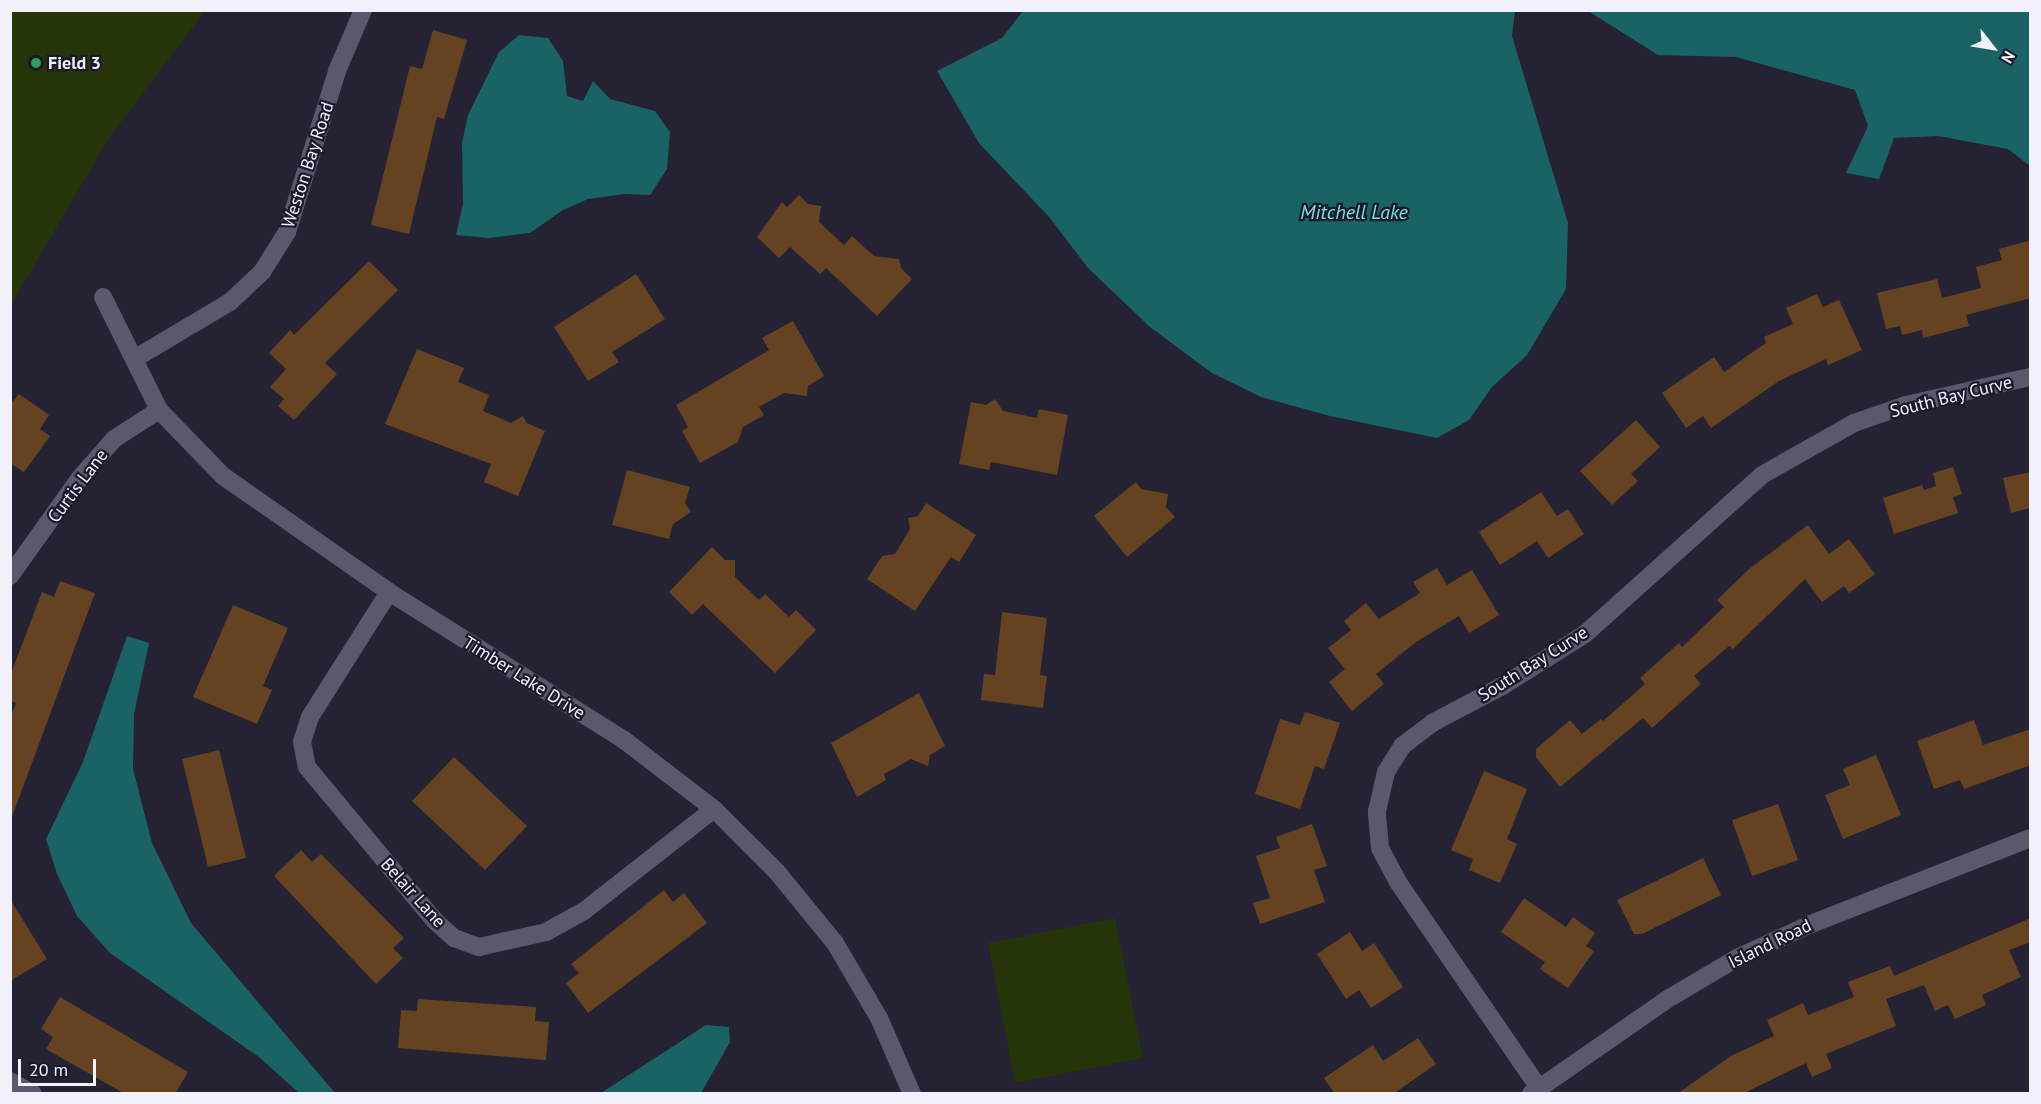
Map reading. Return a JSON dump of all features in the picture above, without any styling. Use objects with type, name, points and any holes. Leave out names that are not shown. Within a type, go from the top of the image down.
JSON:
[{"type":"street","name":"Weston Bay Road","points":[[134,359],[230,302],[262,272],[287,232],[337,70],[363,10]]},
{"type":"street","name":"Timber Lake Drive","points":[[103,297],[159,410],[223,476],[389,592],[624,741],[714,809],[777,872],[835,943],[879,1018],[912,1094]]},
{"type":"street","name":"South Bay Curve","points":[[1535,1091],[1398,882],[1380,848],[1377,811],[1386,772],[1402,746],[1432,723],[1514,679],[1585,634],[1761,475],[1854,423],[1906,405],[2031,377]]},
{"type":"street","name":"Curtis Lane","points":[[10,576],[80,478],[114,439],[159,410]]},
{"type":"street","name":"Belair Lane","points":[[389,592],[310,717],[302,742],[307,767],[434,920],[454,938],[479,947],[546,933],[584,911],[714,809]]},
{"type":"street","name":"Island Road","points":[[1535,1091],[1666,1000],[1737,958],[1812,924],[2031,838]]},
{"type":"street","points":[[10,1081],[33,1094]]},
{"type":"shaded area","points":[[10,11],[205,11],[109,138],[11,305]]},
{"type":"shaded area","points":[[1115,918],[1143,1058],[1015,1083],[988,943]]},
{"type":"water","name":"Mitchell Lake","points":[[1023,11],[1515,11],[1512,36],[1568,223],[1566,289],[1527,355],[1492,387],[1469,420],[1437,438],[1330,416],[1261,397],[1212,373],[1150,327],[1088,268],[1050,218],[979,143],[937,71],[1002,38]]},
{"type":"water","points":[[1588,11],[2030,11],[2030,166],[2008,149],[1938,136],[1894,138],[1879,179],[1846,173],[1868,126],[1855,90],[1736,57],[1658,55]]},
{"type":"water","points":[[519,35],[548,38],[563,61],[567,96],[583,101],[593,81],[610,99],[655,111],[670,132],[667,169],[650,195],[625,194],[588,199],[563,210],[530,233],[490,238],[456,235],[463,204],[462,143],[468,115],[499,52]]},
{"type":"water","points":[[127,636],[149,643],[134,714],[133,769],[152,843],[191,923],[335,1093],[299,1093],[259,1057],[110,953],[77,916],[57,874],[46,839],[83,762]]},
{"type":"water","points":[[706,1025],[729,1027],[730,1042],[701,1093],[601,1093]]},
{"type":"building","points":[[433,30],[467,40],[444,119],[437,117],[409,234],[371,225],[410,66],[422,69]]},
{"type":"building","points":[[799,195],[808,204],[821,206],[819,222],[844,245],[852,236],[874,256],[899,259],[901,268],[912,279],[877,316],[826,268],[820,274],[790,247],[779,258],[757,237],[782,202],[787,207]]},
{"type":"building","points":[[2031,240],[2031,298],[1966,315],[1969,326],[1923,338],[1922,330],[1902,335],[1900,326],[1886,329],[1877,293],[1937,279],[1942,298],[1981,288],[1976,267],[2002,260],[1999,249]]},
{"type":"building","points":[[369,261],[398,290],[325,363],[337,374],[294,420],[278,406],[284,399],[270,387],[286,369],[269,353],[290,330],[294,335]]},
{"type":"building","points":[[636,274],[665,319],[612,352],[619,362],[588,381],[554,327]]},
{"type":"building","points":[[1817,294],[1823,307],[1839,300],[1862,350],[1828,365],[1826,359],[1779,381],[1711,428],[1703,416],[1686,428],[1662,393],[1714,357],[1724,372],[1766,343],[1764,337],[1793,324],[1786,308]]},
{"type":"building","points":[[793,321],[824,376],[808,386],[807,396],[784,393],[759,407],[764,415],[743,427],[738,442],[700,463],[682,431],[688,427],[676,405],[769,350],[762,338]]},
{"type":"building","points":[[417,349],[464,368],[458,382],[489,395],[483,411],[511,423],[523,416],[527,423],[545,431],[518,496],[484,482],[491,464],[385,424]]},
{"type":"building","points":[[19,394],[49,415],[40,429],[50,436],[24,472],[10,463],[10,405]]},
{"type":"building","points":[[995,399],[1003,411],[1037,418],[1039,409],[1068,415],[1057,475],[991,462],[989,470],[959,464],[971,402],[986,405]]},
{"type":"building","points":[[1636,420],[1660,447],[1631,474],[1638,481],[1612,505],[1580,471]]},
{"type":"building","points":[[1953,467],[1962,494],[1953,497],[1958,513],[1894,534],[1883,498],[1922,485],[1924,490],[1936,486],[1933,473]]},
{"type":"building","points":[[627,470],[690,487],[685,503],[691,512],[673,524],[669,539],[612,525]]},
{"type":"building","points":[[2031,472],[2031,508],[2011,513],[2003,478]]},
{"type":"building","points":[[1136,482],[1141,489],[1168,494],[1166,507],[1175,517],[1127,557],[1094,516]]},
{"type":"building","points":[[1541,492],[1557,516],[1568,509],[1584,534],[1548,558],[1537,541],[1500,565],[1479,532]]},
{"type":"building","points":[[926,503],[976,535],[959,562],[951,557],[915,611],[867,579],[882,556],[895,554],[910,529],[908,518],[918,516]]},
{"type":"building","points":[[1808,525],[1829,554],[1849,539],[1875,574],[1849,593],[1844,586],[1822,602],[1805,579],[1733,649],[1729,646],[1694,676],[1701,684],[1652,728],[1643,718],[1560,787],[1536,757],[1536,749],[1570,720],[1582,734],[1601,719],[1603,721],[1645,684],[1640,678],[1679,643],[1682,647],[1724,607],[1717,600],[1749,569]]},
{"type":"building","points":[[712,547],[725,560],[735,560],[735,577],[759,600],[765,594],[789,617],[796,610],[816,630],[775,673],[703,604],[692,615],[669,592]]},
{"type":"building","points":[[1437,568],[1447,585],[1472,570],[1499,615],[1469,633],[1459,616],[1416,642],[1376,674],[1384,684],[1352,711],[1329,682],[1345,669],[1328,648],[1351,630],[1344,621],[1366,603],[1379,619],[1420,593],[1413,582]]},
{"type":"building","points":[[60,581],[95,593],[10,822],[10,719],[16,703],[10,701],[10,676],[42,592],[54,597]]},
{"type":"building","points":[[233,605],[288,628],[263,686],[272,690],[257,724],[193,697]]},
{"type":"building","points":[[1002,612],[1047,618],[1040,675],[1047,676],[1043,708],[981,700],[984,674],[995,675]]},
{"type":"building","points":[[919,693],[945,746],[930,755],[928,766],[911,759],[884,774],[886,780],[857,797],[831,743]]},
{"type":"building","points":[[1305,712],[1340,723],[1324,769],[1315,766],[1300,809],[1255,794],[1280,719],[1300,725]]},
{"type":"building","points":[[1974,720],[1983,745],[2031,729],[2031,765],[1964,789],[1960,780],[1934,789],[1917,741]]},
{"type":"building","points":[[219,750],[246,858],[208,867],[182,759]]},
{"type":"building","points":[[1876,755],[1901,815],[1843,839],[1825,795],[1850,785],[1843,769]]},
{"type":"building","points":[[454,757],[527,826],[485,870],[412,801]]},
{"type":"building","points":[[1484,771],[1527,789],[1507,839],[1517,844],[1500,883],[1469,870],[1473,859],[1451,850]]},
{"type":"building","points":[[1778,804],[1798,860],[1752,876],[1732,820]]},
{"type":"building","points":[[1312,824],[1327,866],[1314,870],[1325,902],[1260,924],[1253,903],[1270,898],[1256,856],[1280,848],[1276,837]]},
{"type":"building","points":[[301,850],[312,862],[321,854],[404,938],[393,948],[403,958],[376,984],[274,876]]},
{"type":"building","points":[[1703,858],[1721,895],[1642,934],[1634,934],[1617,900]]},
{"type":"building","points":[[664,890],[673,902],[684,893],[707,923],[588,1013],[566,983],[579,973],[571,964]]},
{"type":"building","points":[[1524,898],[1566,927],[1573,917],[1595,933],[1586,946],[1594,951],[1568,988],[1540,969],[1545,962],[1501,932]]},
{"type":"building","points":[[10,899],[47,959],[10,981]]},
{"type":"building","points":[[2031,918],[2031,942],[2009,950],[2021,977],[1982,995],[1986,1005],[1955,1019],[1948,1005],[1935,1011],[1924,985],[1886,999],[1896,1026],[1826,1054],[1832,1068],[1812,1077],[1806,1063],[1742,1094],[1677,1094],[1731,1056],[1774,1036],[1767,1020],[1803,1003],[1808,1015],[1854,997],[1848,982],[1890,966],[1894,976]]},
{"type":"building","points":[[1350,932],[1362,951],[1374,943],[1403,987],[1371,1008],[1359,990],[1346,999],[1317,954]]},
{"type":"building","points":[[60,997],[188,1072],[175,1094],[125,1094],[46,1049],[53,1037],[41,1029]]},
{"type":"building","points":[[418,999],[536,1007],[535,1021],[549,1022],[546,1060],[398,1048],[401,1010],[417,1011]]},
{"type":"building","points":[[1418,1038],[1436,1064],[1393,1094],[1335,1094],[1324,1078],[1373,1045],[1383,1061]]},
{"type":"place","name":"Field 3","points":[[36,63]]}]
